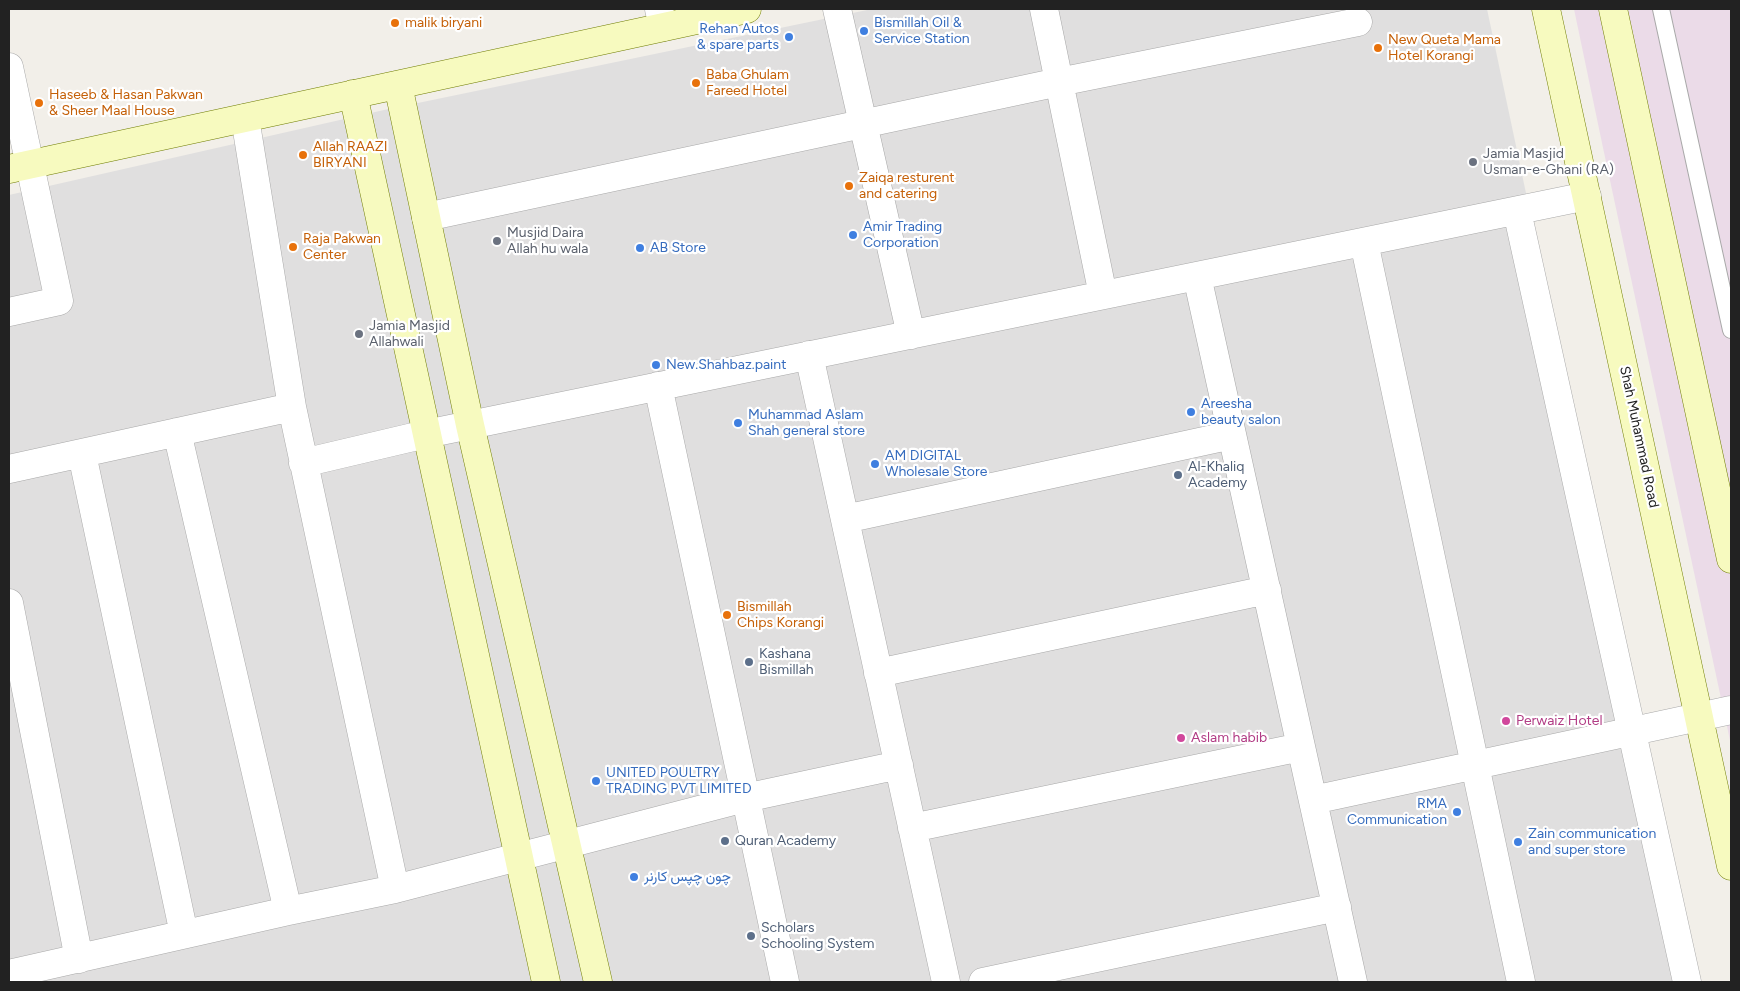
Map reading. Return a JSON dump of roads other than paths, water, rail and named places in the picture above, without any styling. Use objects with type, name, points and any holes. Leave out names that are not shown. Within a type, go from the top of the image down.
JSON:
[{"type":"street","points":[[20,167],[398,85],[661,18],[747,9]]},
{"type":"street","points":[[837,9],[911,335]]},
{"type":"street","points":[[1044,9],[1103,295]]},
{"type":"street","name":"Shah Muhammad Road","points":[[1546,9],[1731,866]]},
{"type":"street","points":[[1613,9],[1731,559]]},
{"type":"street","points":[[426,217],[1059,82],[1358,22]]},
{"type":"street","points":[[9,67],[20,167],[59,301],[9,312]]},
{"type":"street","points":[[398,85],[470,425],[598,982]]},
{"type":"street","points":[[353,94],[546,982]]},
{"type":"street","points":[[245,118],[292,407],[395,889]]},
{"type":"street","points":[[303,462],[426,434],[1586,196]]},
{"type":"street","points":[[1517,211],[1687,982]]},
{"type":"street","points":[[1364,242],[1522,982]]},
{"type":"street","points":[[1197,276],[1353,982]]},
{"type":"street","points":[[809,355],[946,982]]},
{"type":"street","points":[[658,386],[785,982]]},
{"type":"street","points":[[9,469],[292,407]]},
{"type":"street","points":[[177,432],[288,911]]},
{"type":"street","points":[[845,519],[1232,435]]},
{"type":"street","points":[[82,454],[184,934]]},
{"type":"street","points":[[878,673],[1267,590]]},
{"type":"street","points":[[9,602],[79,959]]},
{"type":"street","points":[[1313,800],[1731,710]]},
{"type":"street","points":[[912,828],[1302,747]]},
{"type":"street","points":[[9,974],[288,911],[395,889],[745,798],[898,765]]},
{"type":"street","points":[[983,982],[1336,907]]},
{"type":"lane","points":[[1661,9],[1731,330]]},
{"type":"place","name":"malik biryani","points":[[395,23]]},
{"type":"place","name":"Bismillah Oil & Service Station","points":[[864,31]]},
{"type":"place","name":"Rehan Autos & spare parts","points":[[789,37]]},
{"type":"place","name":"New Queta Mama Hotel Korangi","points":[[1378,48]]},
{"type":"place","name":"Baba Ghulam Fareed Hotel","points":[[696,83]]},
{"type":"place","name":"Haseeb & Hasan Pakwan & Sheer Maal House","points":[[39,103]]},
{"type":"place","name":"Allah RAAZI BIRYANI","points":[[303,155]]},
{"type":"place","name":"Jamia Masjid Usman-e-Ghani (RA)","points":[[1473,162]]},
{"type":"place","name":"Zaiqa resturent and catering","points":[[849,186]]},
{"type":"place","name":"Amir Trading Corporation","points":[[853,235]]},
{"type":"place","name":"Musjid Daira Allah hu wala","points":[[497,241]]},
{"type":"place","name":"Raja Pakwan Center","points":[[293,247]]},
{"type":"place","name":"AB Store","points":[[640,248]]},
{"type":"place","name":"Jamia Masjid Allahwali","points":[[359,334]]},
{"type":"place","name":"New.Shahbaz.paint","points":[[656,365]]},
{"type":"place","name":"Areesha beauty salon","points":[[1191,412]]},
{"type":"place","name":"Muhammad Aslam Shah general store","points":[[738,423]]},
{"type":"place","name":"AM DIGITAL Wholesale Store","points":[[875,464]]},
{"type":"place","name":"Al-Khaliq Academy","points":[[1178,475]]},
{"type":"place","name":"Bismillah Chips Korangi","points":[[727,615]]},
{"type":"place","name":"Kashana Bismillah","points":[[749,662]]},
{"type":"place","name":"Perwaiz Hotel","points":[[1506,721]]},
{"type":"place","name":"Aslam habib","points":[[1181,738]]},
{"type":"place","name":"UNITED POULTRY TRADING PVT LIMITED","points":[[596,781]]},
{"type":"place","name":"RMA Communication","points":[[1457,812]]},
{"type":"place","name":"Quran Academy","points":[[725,841]]},
{"type":"place","name":"Zain communication and super store","points":[[1518,842]]},
{"type":"place","name":"چون چپس کارنر","points":[[634,877]]},
{"type":"place","name":"Scholars Schooling System","points":[[751,936]]}]
